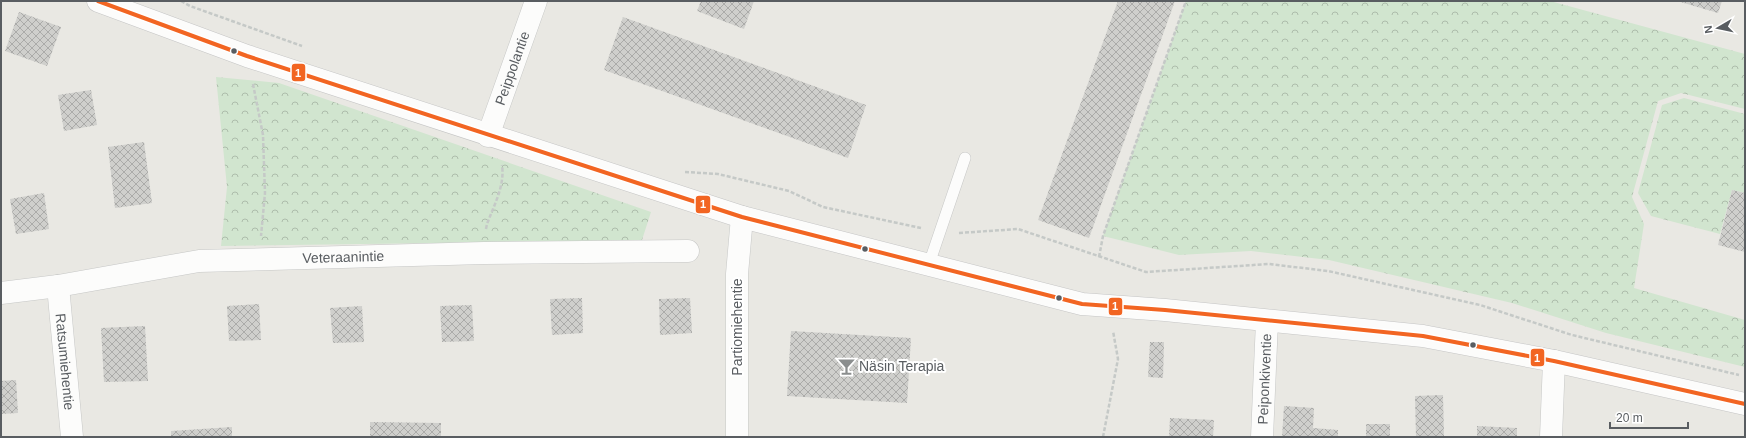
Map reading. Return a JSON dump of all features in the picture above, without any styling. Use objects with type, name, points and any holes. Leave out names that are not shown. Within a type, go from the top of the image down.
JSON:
[{"type":"street","points":[[98,1],[247,56],[488,136],[742,217],[1082,304],[1165,310],[1423,336],[1554,361],[1745,404]]},
{"type":"street","name":"Peippolantie","points":[[488,136],[536,1]]},
{"type":"street","name":"Partiomiehentie","points":[[737,437],[737,274],[742,217]]},
{"type":"street","name":"Veteraanintie","points":[[1,293],[58,286],[199,261],[688,251]]},
{"type":"street","name":"Ratsumiehentie","points":[[58,286],[72,437]]},
{"type":"street","name":"Peiponkiventie","points":[[1262,437],[1267,321]]},
{"type":"street","points":[[1551,437],[1554,361]]},
{"type":"lane","points":[[930,264],[965,158]]},
{"type":"path","points":[[1100,258],[1103,236],[1186,1]]},
{"type":"path","points":[[247,56],[263,135],[265,193],[258,260]]},
{"type":"path","points":[[484,254],[487,224],[500,192],[503,171],[500,155],[488,136]]},
{"type":"path","points":[[680,171],[718,174],[788,191],[823,207],[873,219],[940,232],[953,234],[981,230],[1018,229],[1100,258],[1146,272],[1269,264],[1328,271],[1480,305],[1572,335],[1745,377]]},
{"type":"path","points":[[1103,437],[1118,359],[1108,307]]},
{"type":"green space","points":[[1186,1],[1550,1],[1745,54],[1745,109],[1681,93],[1658,101],[1632,197],[1644,224],[1634,288],[1745,320],[1745,367],[1606,333],[1512,303],[1329,260],[1251,251],[1179,255],[1103,236]]},
{"type":"green space","points":[[216,77],[279,83],[651,212],[642,240],[221,246],[227,187]]},
{"type":"green space","points":[[1684,98],[1745,114],[1745,193],[1732,190],[1720,234],[1651,216],[1638,193],[1662,105]]},
{"type":"building","points":[[701,1],[754,1],[744,29],[697,11]]},
{"type":"building","points":[[1118,1],[1175,1],[1089,238],[1038,220]]},
{"type":"building","points":[[1677,1],[1722,1],[1718,13]]},
{"type":"building","points":[[19,12],[61,27],[47,66],[5,51]]},
{"type":"building","points":[[623,17],[866,105],[848,158],[604,70]]},
{"type":"building","points":[[91,90],[97,125],[64,131],[58,95]]},
{"type":"building","points":[[144,142],[152,203],[115,208],[108,147]]},
{"type":"building","points":[[1732,190],[1745,193],[1745,252],[1718,245]]},
{"type":"building","points":[[44,193],[49,229],[16,234],[10,199]]},
{"type":"building","points":[[582,298],[583,333],[552,335],[550,299]]},
{"type":"building","points":[[690,298],[692,333],[660,335],[659,299]]},
{"type":"building","points":[[259,304],[261,340],[229,341],[227,306]]},
{"type":"building","points":[[472,305],[474,341],[442,342],[440,306]]},
{"type":"building","points":[[362,306],[364,342],[333,343],[330,308]]},
{"type":"building","points":[[145,326],[148,381],[104,382],[101,328]]},
{"type":"building","points":[[791,331],[911,338],[907,403],[787,396]]},
{"type":"building","points":[[1150,342],[1164,342],[1163,378],[1148,377]]},
{"type":"building","points":[[16,380],[18,413],[1,414],[1,381]]},
{"type":"building","points":[[1443,395],[1444,437],[1416,437],[1415,396]]},
{"type":"building","points":[[1284,406],[1314,408],[1313,428],[1338,430],[1338,437],[1282,437]]},
{"type":"building","points":[[1170,418],[1214,420],[1213,437],[1169,437]]},
{"type":"building","points":[[370,422],[441,423],[441,437],[370,437]]},
{"type":"building","points":[[1366,424],[1390,424],[1390,437],[1366,437]]},
{"type":"building","points":[[1477,426],[1517,428],[1517,437],[1477,437]]},
{"type":"building","points":[[232,427],[232,437],[171,437],[171,431]]},
{"type":"transit line","name":"1","points":[[98,1],[247,56],[742,217],[1082,304],[1165,310],[1423,336],[1554,361],[1745,404]]},
{"type":"place","name":"Näsin Terapia","points":[[846,366]]}]
